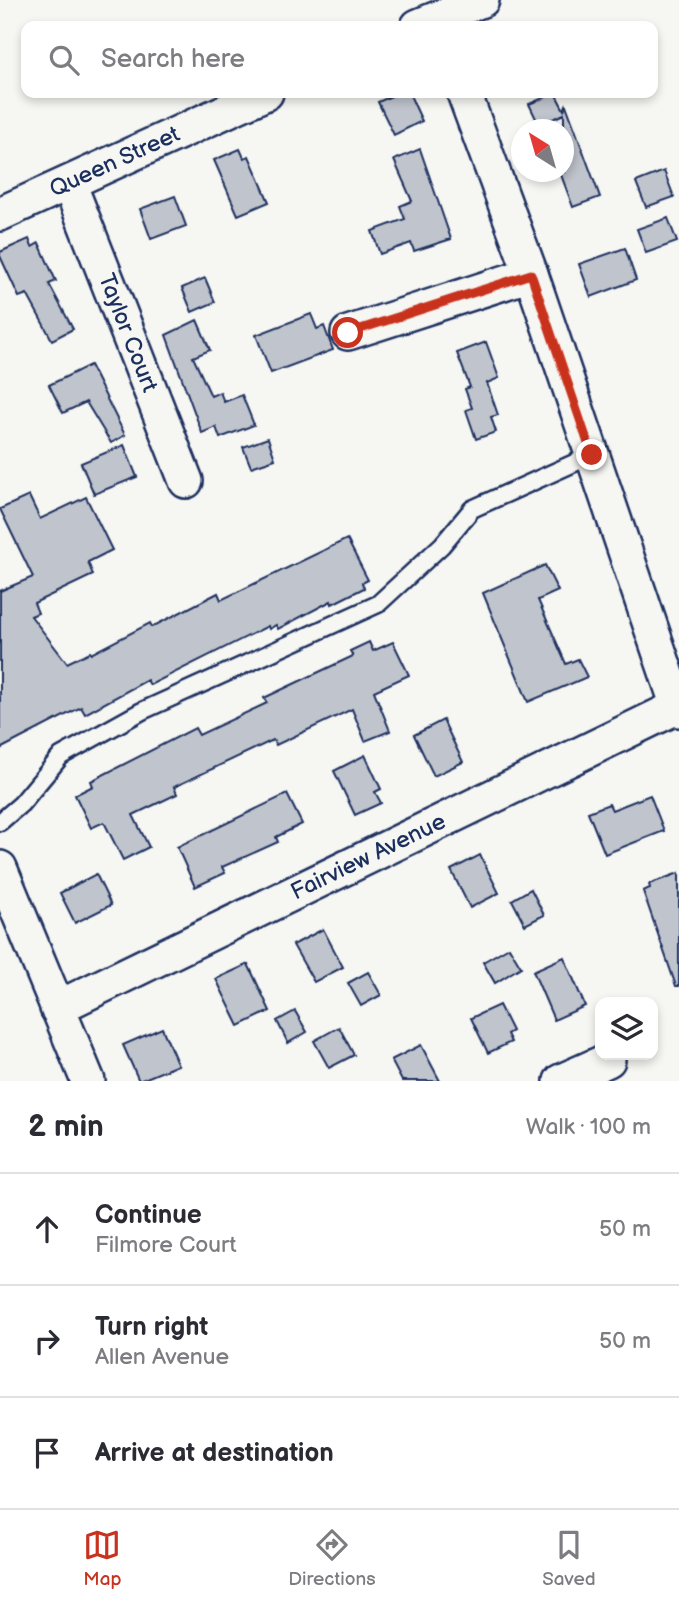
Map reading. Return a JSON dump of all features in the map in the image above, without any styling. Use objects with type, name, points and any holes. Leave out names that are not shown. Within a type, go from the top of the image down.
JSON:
[{"type":"street","points":[[431,18],[482,0]]},
{"type":"street","name":"Queen Street","points":[[0,214],[255,98]]},
{"type":"street","points":[[466,98],[531,274],[679,707]]},
{"type":"street","name":"Taylor Court","points":[[69,183],[186,481]]},
{"type":"street","points":[[348,333],[531,274]]},
{"type":"street","name":"Fairview Avenue","points":[[57,1008],[679,707]]},
{"type":"street","points":[[0,869],[88,1081]]},
{"type":"street","points":[[561,1081],[606,1060]]},
{"type":"lane","points":[[0,822],[21,804],[61,756],[142,711],[378,604],[442,545],[472,509],[592,455]]},
{"type":"building","points":[[387,98],[411,98],[422,121],[394,135],[378,102]]},
{"type":"building","points":[[543,98],[558,98],[564,110],[566,105],[571,119],[564,119],[564,114],[553,119],[536,119],[529,104]]},
{"type":"building","points":[[574,127],[600,197],[573,207],[564,182],[574,182]]},
{"type":"building","points":[[240,149],[244,158],[249,156],[269,202],[238,215],[214,160]]},
{"type":"building","points":[[420,149],[451,239],[414,251],[411,243],[380,254],[372,231],[405,219],[400,206],[412,201],[394,160]]},
{"type":"building","points":[[664,171],[674,197],[646,207],[636,182]]},
{"type":"building","points":[[175,196],[186,226],[151,239],[140,209]]},
{"type":"building","points":[[668,218],[677,242],[646,253],[637,229]]},
{"type":"building","points":[[29,239],[32,247],[39,243],[56,281],[49,284],[73,329],[52,340],[27,294],[19,297],[0,256],[0,252]]},
{"type":"building","points":[[625,248],[636,280],[591,297],[579,264]]},
{"type":"building","points":[[205,278],[215,302],[192,312],[182,288]]},
{"type":"building","points":[[311,314],[317,329],[324,326],[333,350],[271,373],[256,335]]},
{"type":"building","points":[[197,320],[210,350],[193,357],[211,396],[220,392],[224,402],[242,395],[254,425],[220,438],[216,427],[202,433],[166,335]]},
{"type":"building","points":[[486,342],[499,378],[487,383],[498,415],[491,417],[496,432],[476,439],[466,410],[472,408],[465,389],[470,387],[457,353]]},
{"type":"building","points":[[90,365],[125,435],[111,443],[86,402],[63,413],[49,385]]},
{"type":"building","points":[[268,438],[275,459],[251,467],[243,447]]},
{"type":"building","points":[[124,445],[137,477],[94,494],[81,463]]},
{"type":"building","points":[[29,496],[40,519],[86,497],[112,550],[88,562],[93,575],[34,603],[38,613],[31,616],[67,663],[90,652],[91,654],[150,623],[152,627],[218,593],[221,600],[347,539],[368,580],[362,583],[364,588],[332,604],[331,601],[278,629],[276,625],[269,629],[268,626],[150,685],[147,680],[85,714],[81,707],[0,749],[0,591],[33,577],[0,509]]},
{"type":"building","points":[[545,565],[558,591],[538,600],[566,664],[578,659],[587,677],[528,702],[483,593]]},
{"type":"building","points":[[369,642],[373,651],[393,642],[409,675],[374,691],[390,731],[365,741],[352,709],[276,745],[273,740],[174,787],[177,794],[133,815],[149,847],[123,860],[104,822],[91,828],[75,795],[93,786],[91,781],[195,728],[199,735],[267,703],[264,698],[353,656],[350,651]]},
{"type":"building","points":[[443,720],[463,762],[434,776],[414,735]]},
{"type":"building","points":[[365,755],[381,789],[375,792],[381,803],[355,815],[334,771]]},
{"type":"building","points":[[287,794],[302,824],[276,837],[278,842],[222,867],[225,873],[195,887],[177,847]]},
{"type":"building","points":[[650,795],[664,831],[605,854],[588,812],[609,804],[612,810]]},
{"type":"building","points":[[480,855],[499,893],[470,908],[451,870]]},
{"type":"building","points":[[679,873],[679,986],[676,986],[643,891],[650,888],[649,884]]},
{"type":"building","points":[[96,874],[111,905],[75,923],[60,893]]},
{"type":"building","points":[[531,889],[544,915],[525,925],[512,900]]},
{"type":"building","points":[[323,929],[343,967],[314,982],[293,945]]},
{"type":"building","points":[[509,947],[521,967],[495,983],[483,962]]},
{"type":"building","points":[[564,957],[585,1006],[554,1020],[533,971]]},
{"type":"building","points":[[248,964],[270,1011],[239,1026],[216,979]]},
{"type":"building","points":[[368,972],[381,995],[361,1006],[348,983]]},
{"type":"building","points":[[499,1005],[512,1031],[507,1034],[511,1042],[488,1053],[471,1018]]},
{"type":"building","points":[[295,1011],[307,1032],[288,1043],[277,1021]]},
{"type":"building","points":[[339,1027],[354,1055],[329,1068],[314,1041]]},
{"type":"building","points":[[162,1028],[178,1065],[139,1081],[123,1045]]},
{"type":"building","points":[[421,1045],[440,1081],[402,1081],[391,1060]]},
{"type":"route","points":[[348,333],[531,274],[592,455]]}]
